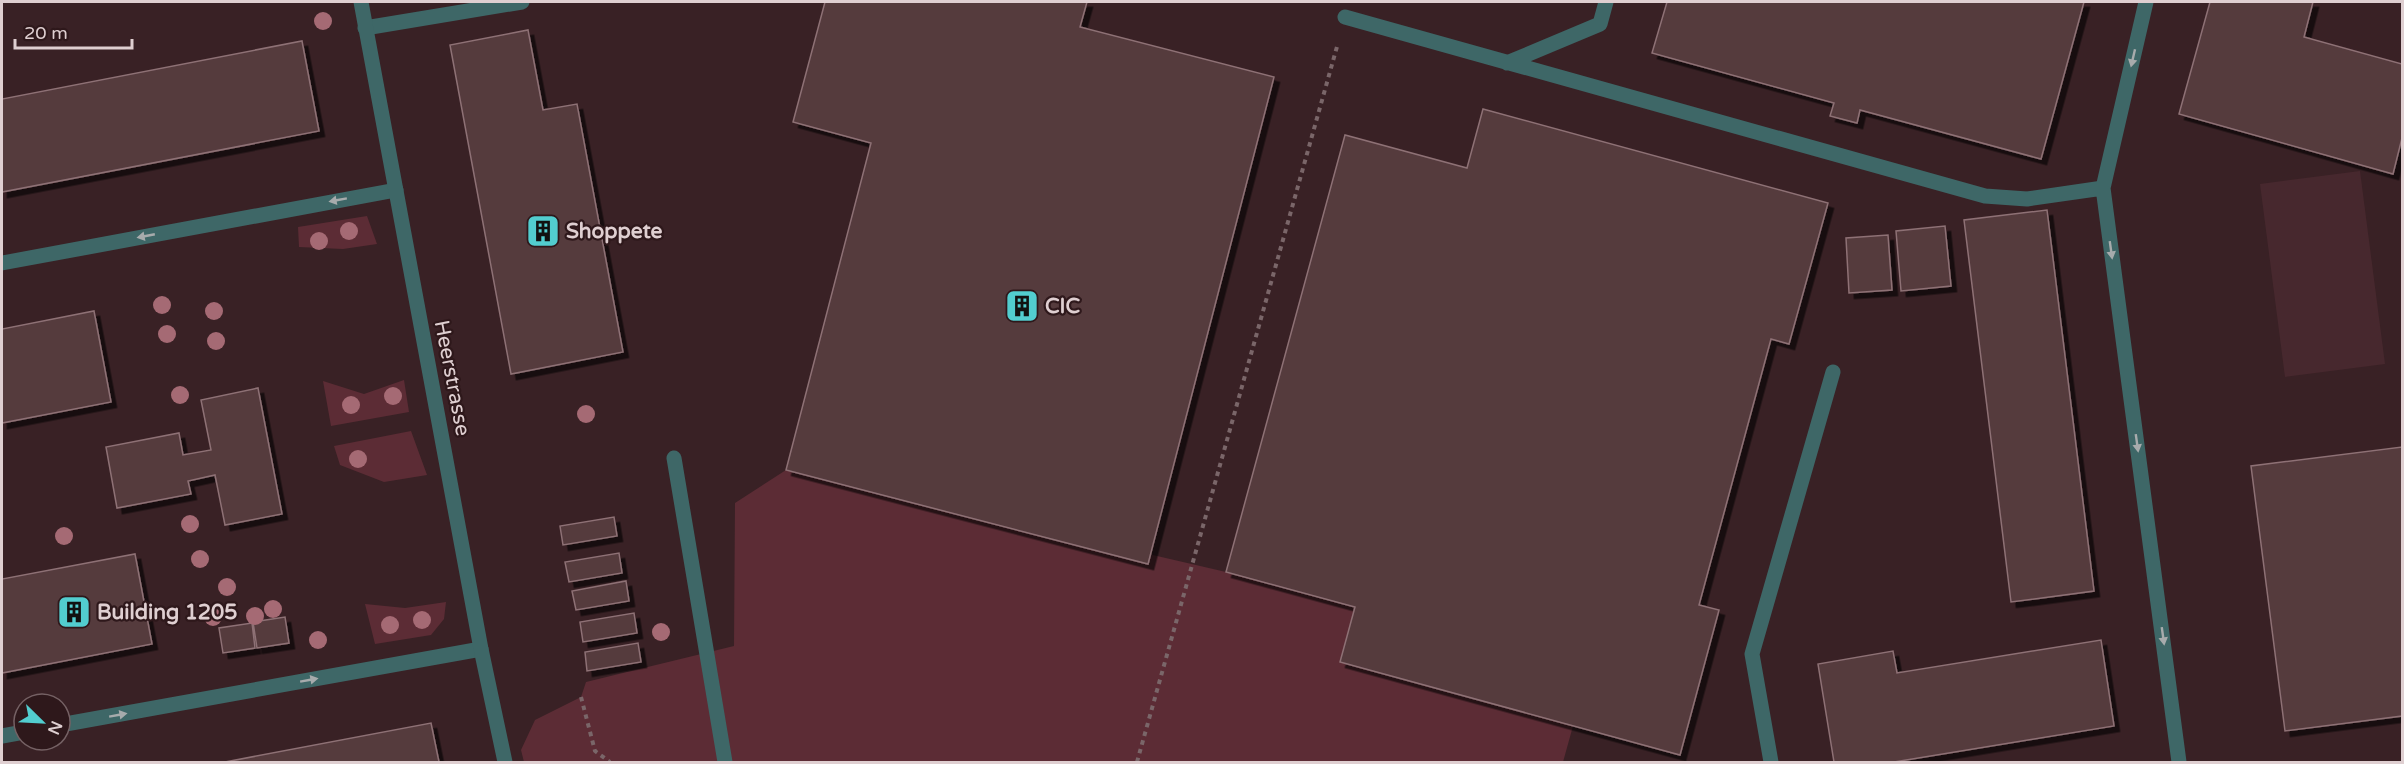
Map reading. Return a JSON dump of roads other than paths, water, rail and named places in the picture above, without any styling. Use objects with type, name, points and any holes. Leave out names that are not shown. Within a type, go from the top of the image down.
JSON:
[{"type":"street","name":"Heerstrasse","points":[[361,2],[481,649],[506,762]]},
{"type":"street","points":[[365,27],[522,2]]},
{"type":"street","points":[[1507,63],[1600,24],[1606,2]]},
{"type":"street","points":[[2146,2],[2103,188],[2180,762]]},
{"type":"street","points":[[1345,17],[1985,196],[2026,199],[2103,188]]},
{"type":"street","points":[[2,263],[396,190]]},
{"type":"street","points":[[1771,762],[1752,654],[1833,372]]},
{"type":"street","points":[[674,459],[725,762]]},
{"type":"street","points":[[72,723],[481,649]]},
{"type":"place","name":"Shoppete","points":[[543,231]]},
{"type":"place","name":"CIC","points":[[1022,306]]},
{"type":"place","name":"Building 1205","points":[[74,612]]}]
